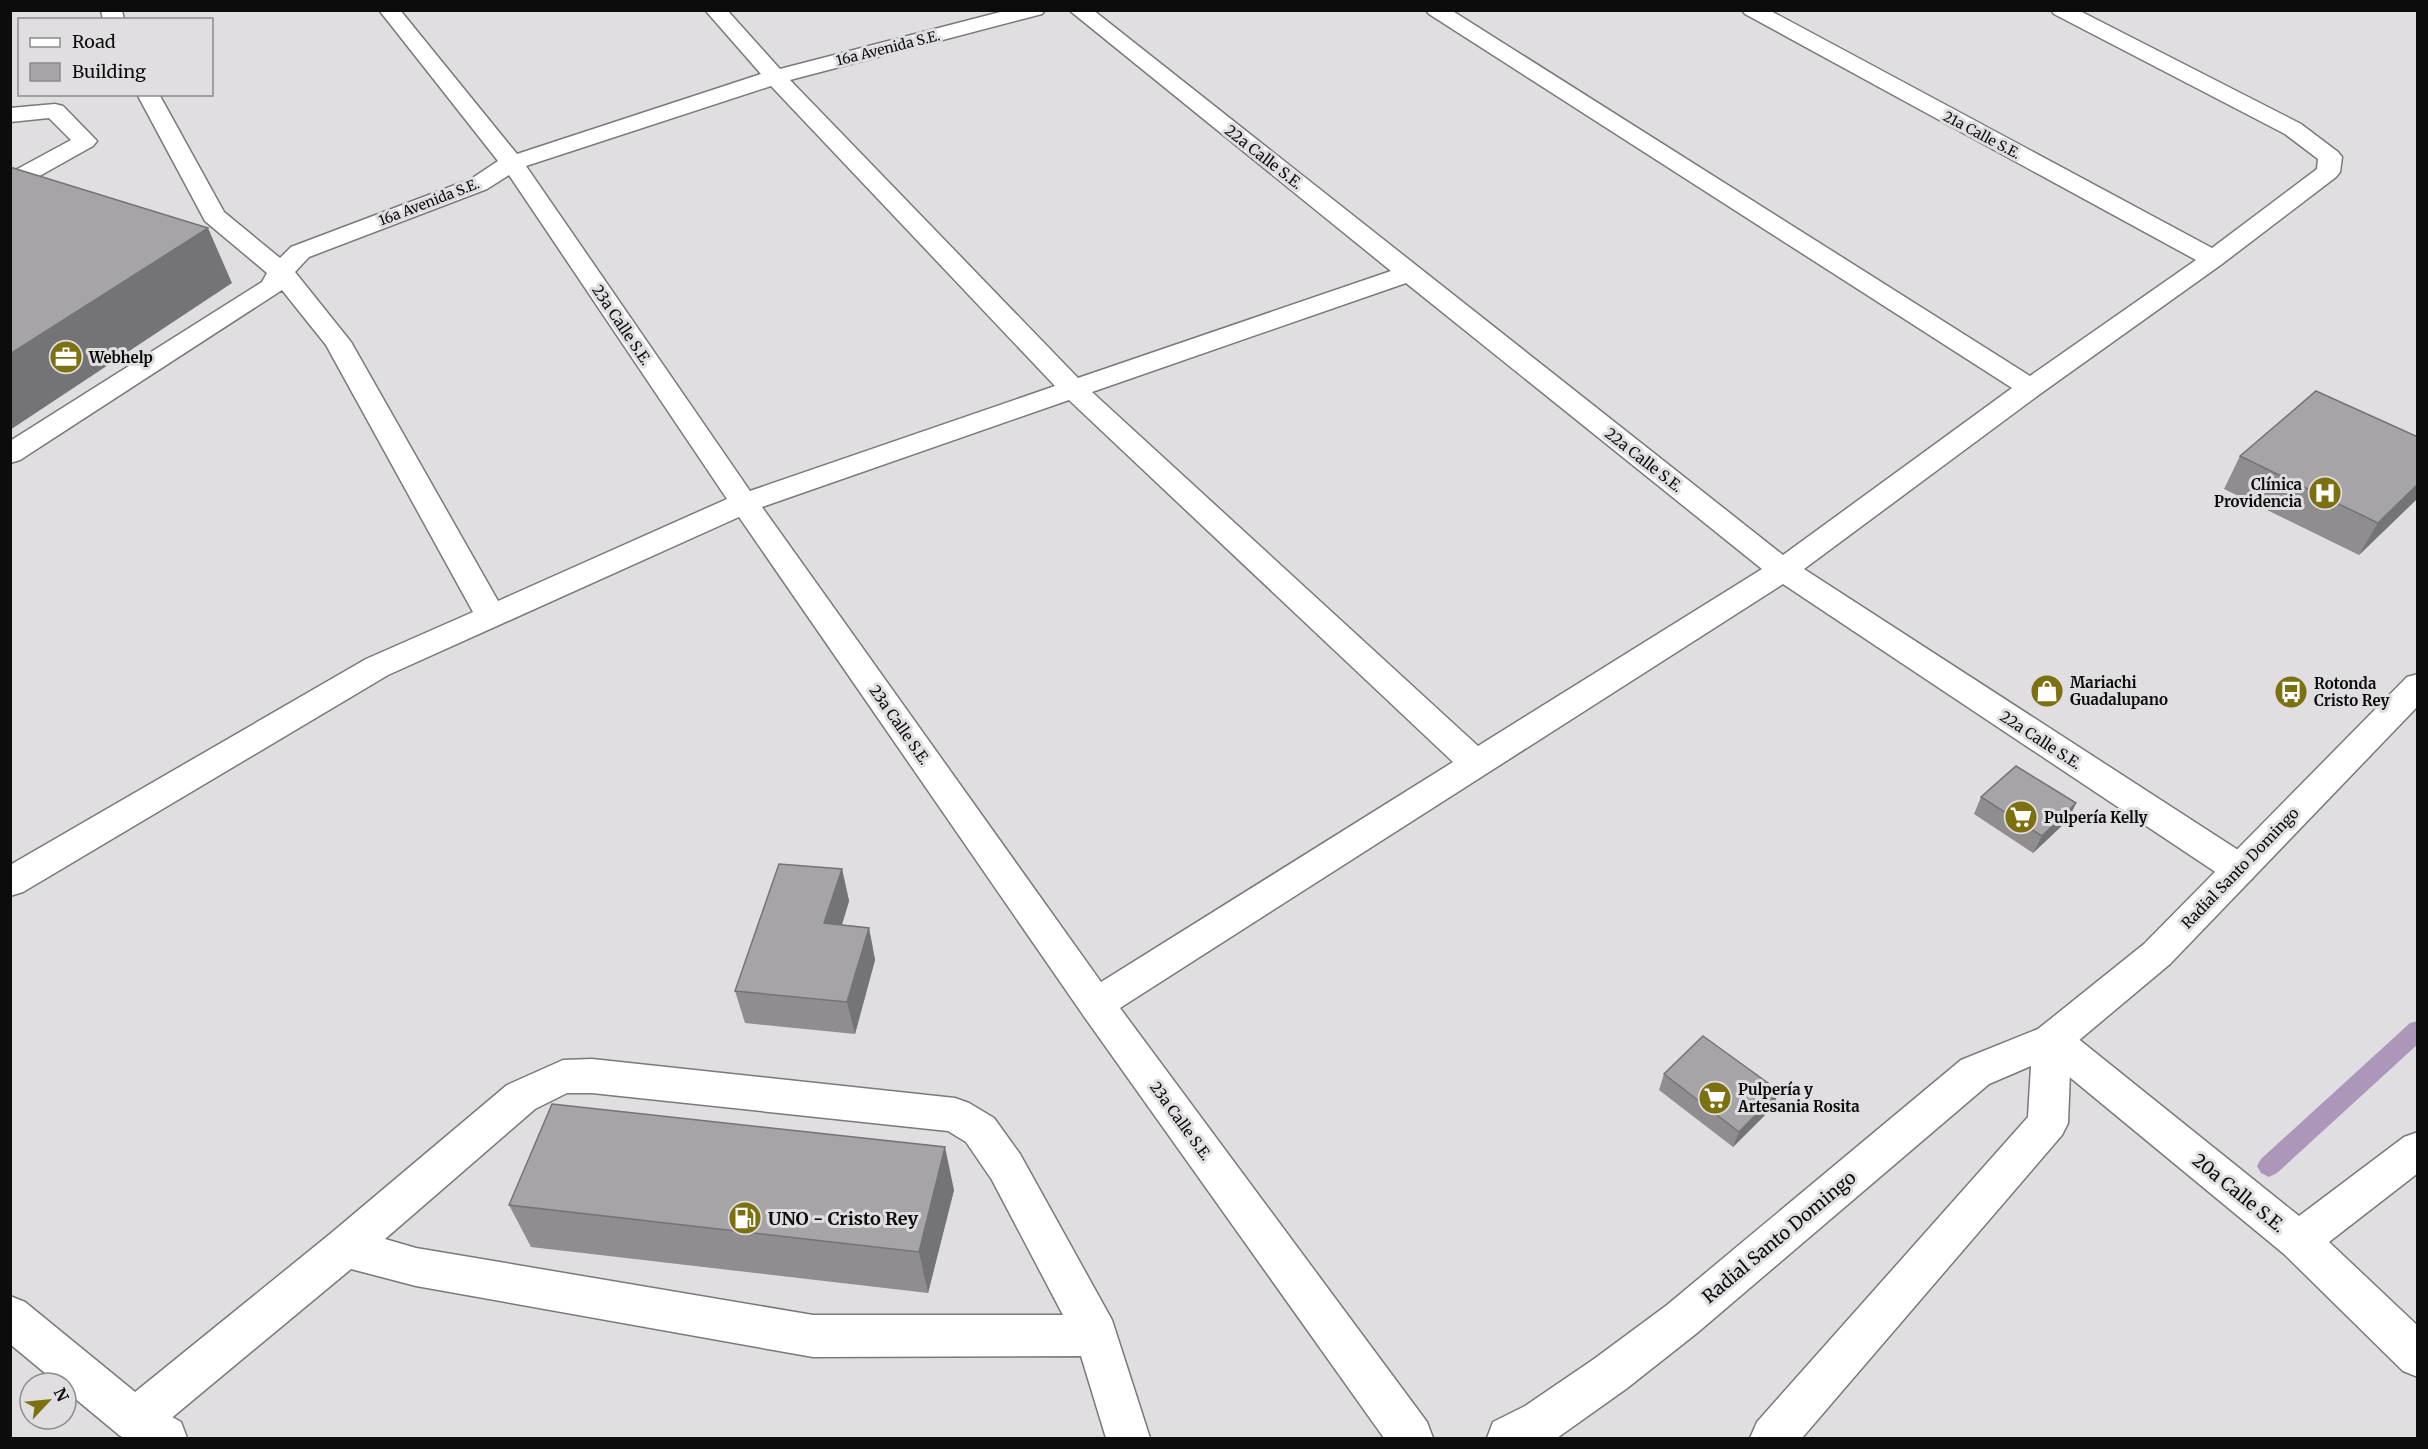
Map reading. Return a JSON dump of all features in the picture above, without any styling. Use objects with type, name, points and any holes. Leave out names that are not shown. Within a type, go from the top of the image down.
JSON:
[{"type":"street","name":"23a Calle S.E.","points":[[389,10],[512,163],[744,503],[1096,1004],[1411,1438]]},
{"type":"street","points":[[715,10],[775,77],[1073,389],[1476,764]]},
{"type":"street","name":"16a Avenida S.E.","points":[[10,454],[272,287],[281,272],[300,252],[479,184],[512,163],[775,77],[1035,10]]},
{"type":"street","name":"22a Calle S.E.","points":[[1079,10],[1783,570],[2239,869]]},
{"type":"street","points":[[1436,10],[2030,388]]},
{"type":"street","name":"21a Calle S.E.","points":[[1752,10],[2212,259]]},
{"type":"street","points":[[1096,1004],[1783,570],[2030,388],[2212,259],[2328,172],[2330,157],[2293,129],[2061,10]]},
{"type":"street","points":[[149,96],[214,216],[281,272],[339,342],[491,616]]},
{"type":"street","points":[[10,115],[55,111],[85,141],[10,183]]},
{"type":"street","points":[[10,882],[377,667],[744,503],[1410,273]]},
{"type":"street","name":"Radial Santo Domingo","points":[[1509,1438],[1541,1422],[1610,1374],[1682,1319],[1975,1072],[2052,1040],[2157,954],[2418,685]]},
{"type":"street","points":[[1773,1438],[2048,1122],[2052,1040]]},
{"type":"street","name":"20a Calle S.E.","points":[[2052,1040],[2299,1241],[2418,1356]]},
{"type":"street","points":[[10,1316],[150,1430],[345,1248],[521,1097],[563,1077],[592,1076],[955,1115],[980,1130],[1006,1167],[1097,1335],[1128,1438]]},
{"type":"street","points":[[2299,1241],[2418,1149]]},
{"type":"street","points":[[345,1248],[416,1267],[813,1336],[1097,1335]]},
{"type":"building","points":[[10,167],[208,228],[10,354]]},
{"type":"building","points":[[2316,391],[2418,437],[2418,484],[2378,523],[2240,456]]},
{"type":"building","points":[[2016,766],[2076,803],[2042,836],[1981,797]]},
{"type":"building","points":[[779,864],[842,869],[824,923],[869,928],[847,1002],[735,991]]},
{"type":"building","name":"Pulpería y Artesania Rosita","points":[[1703,1036],[1779,1091],[1739,1132],[1664,1074]]},
{"type":"building","points":[[552,1104],[945,1147],[919,1252],[509,1205]]},
{"type":"waterway","points":[[2269,1166],[2418,1030]]},
{"type":"place","name":"Webhelp","points":[[66,357]]},
{"type":"place","name":"Clínica Providencia","points":[[2325,493]]},
{"type":"place","name":"Mariachi Guadalupano","points":[[2047,691]]},
{"type":"place","name":"Rotonda Cristo Rey","points":[[2291,692]]},
{"type":"place","name":"Pulpería Kelly","points":[[2021,817]]},
{"type":"place","name":"Pulpería y Artesania Rosita","points":[[1715,1098]]},
{"type":"place","name":"UNO - Cristo Rey","points":[[745,1218]]}]
